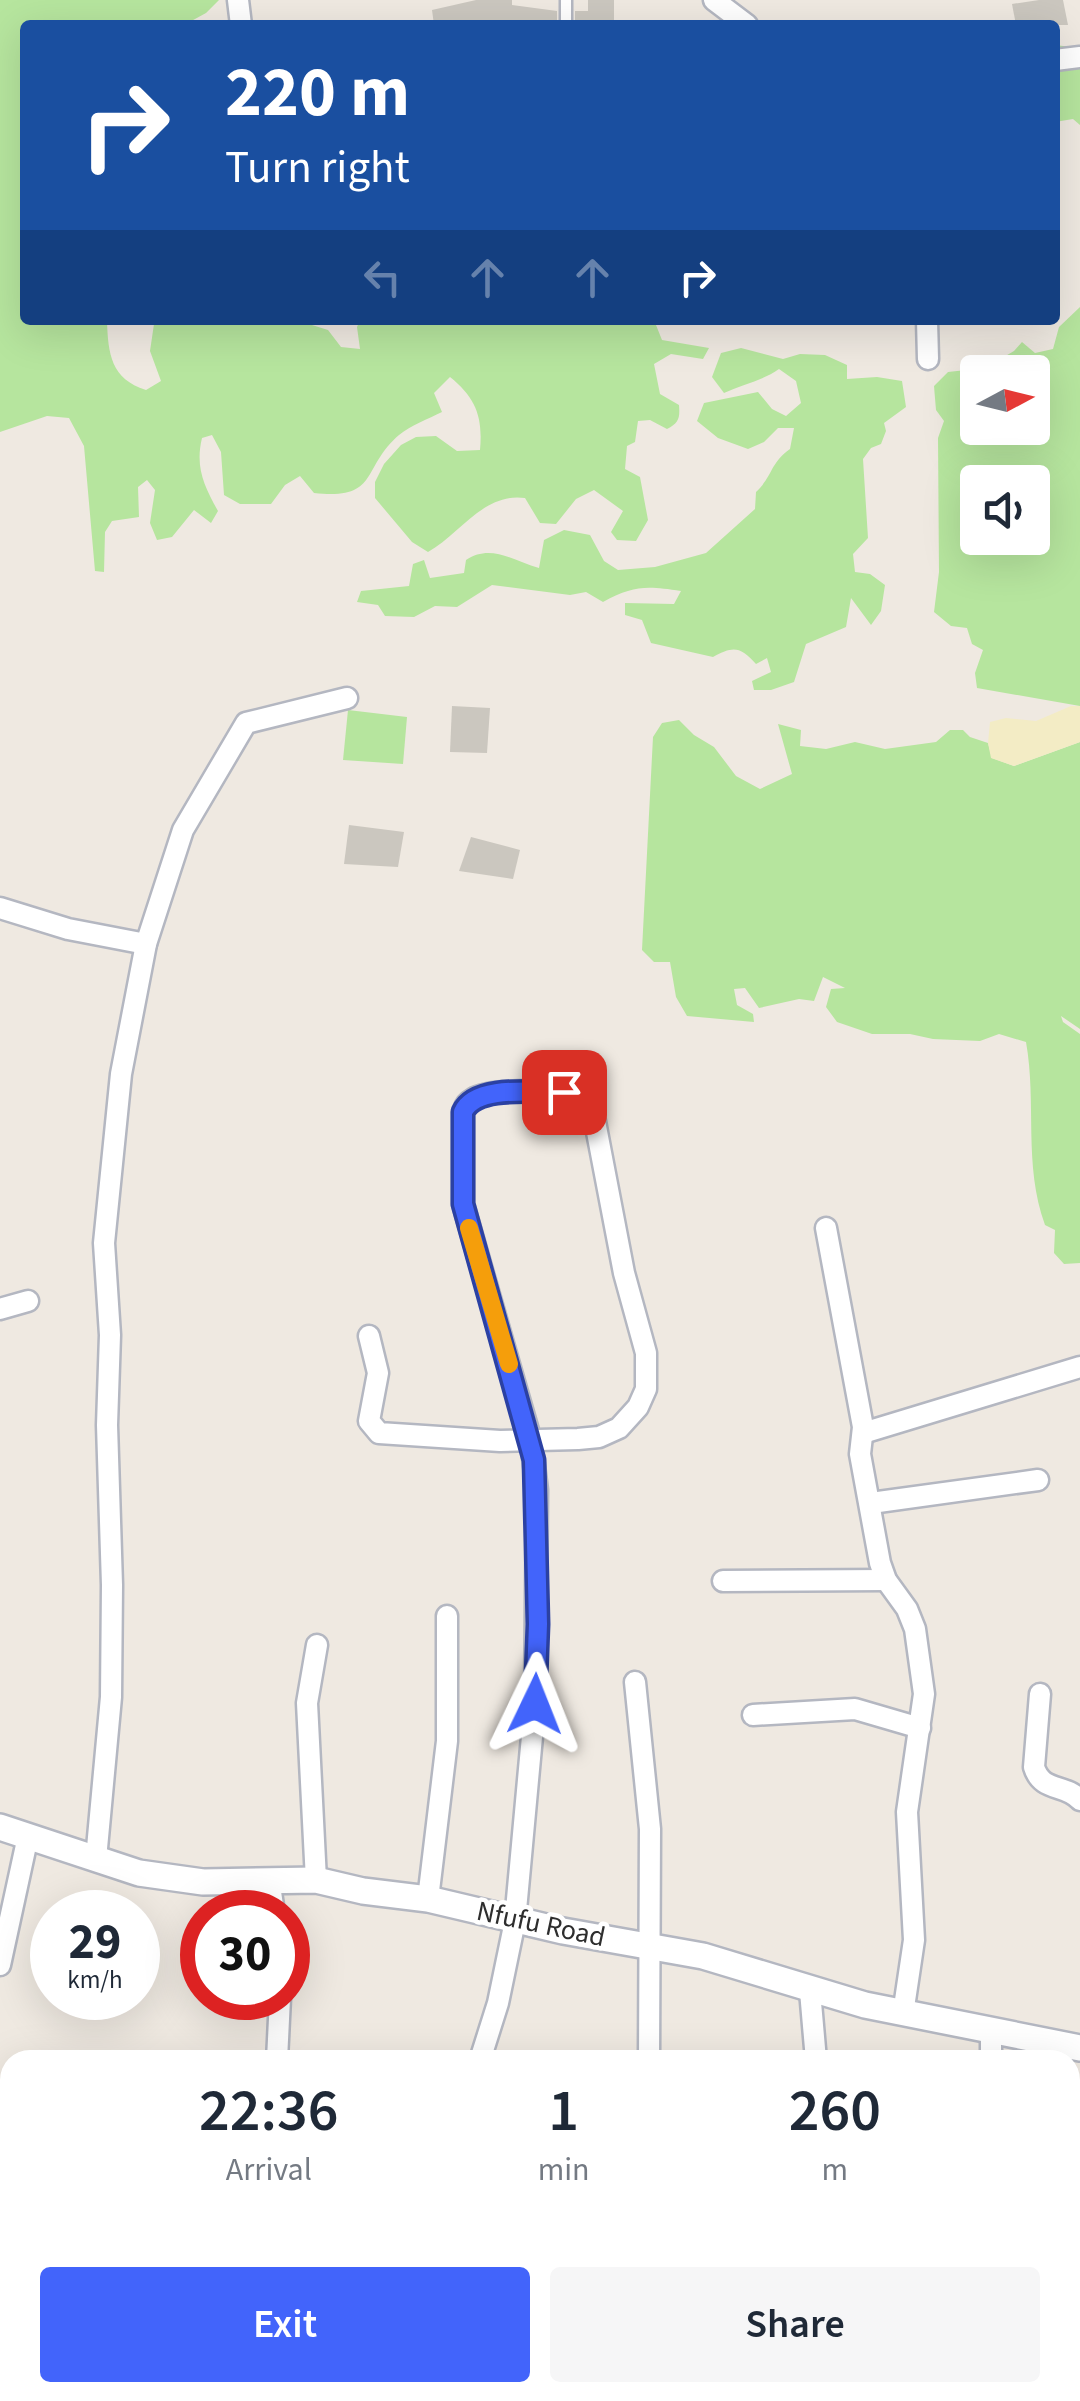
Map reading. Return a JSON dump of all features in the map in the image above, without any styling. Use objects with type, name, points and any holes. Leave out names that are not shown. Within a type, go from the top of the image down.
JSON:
[{"type":"street","points":[[714,0],[740,20]]},
{"type":"street","points":[[927,325],[928,359]]},
{"type":"street","points":[[96,1859],[111,1697],[107,1425],[110,1335],[104,1270],[105,1220],[126,1033],[146,944],[183,830],[246,723],[347,698]]},
{"type":"street","points":[[0,908],[68,928],[146,944]]},
{"type":"street","points":[[369,1336],[378,1373],[369,1416],[375,1431],[429,1438],[531,1442],[606,1435],[628,1422],[646,1389],[646,1353],[624,1273],[593,1111],[586,1099],[572,1093],[491,1094],[472,1100],[463,1112],[463,1204],[531,1442],[537,1490],[535,1704],[514,1921],[498,2003],[483,2050]]},
{"type":"street","points":[[826,1228],[863,1434],[860,1454],[880,1562],[886,1580],[916,1629],[924,1694],[907,1812],[914,1940],[902,2014]]},
{"type":"street","points":[[0,1309],[28,1301]]},
{"type":"street","points":[[863,1434],[913,1420],[961,1400],[1080,1366]]},
{"type":"street","points":[[871,1503],[1038,1480]]},
{"type":"street","points":[[723,1581],[886,1580]]},
{"type":"street","points":[[428,1899],[446,1741],[447,1616]]},
{"type":"street","points":[[316,1880],[307,1703],[317,1646]]},
{"type":"street","points":[[635,1682],[650,1830],[649,2050]]},
{"type":"street","points":[[1040,1694],[1036,1775],[1042,1783],[1073,1792],[1080,1800]]},
{"type":"street","points":[[754,1715],[855,1710],[920,1728]]},
{"type":"street","name":"Nfufu Road","points":[[0,1827],[172,1880],[316,1880],[428,1899],[514,1921],[736,1965],[810,1991],[902,2014],[1080,2048]]},
{"type":"street","points":[[0,1965],[28,1836]]},
{"type":"street","points":[[269,1879],[271,1890]]},
{"type":"street","points":[[810,1991],[815,2050]]},
{"type":"street","points":[[277,2050],[279,2020]]},
{"type":"street","points":[[991,2033],[991,2050]]},
{"type":"green space","points":[[0,0],[219,0],[193,20],[20,20],[20,325],[107,325],[114,364],[134,385],[146,390],[161,381],[150,351],[154,325],[312,325],[328,330],[341,347],[360,349],[358,325],[656,325],[662,340],[709,348],[703,359],[671,354],[654,364],[660,394],[679,405],[679,413],[667,429],[650,420],[638,421],[635,442],[627,446],[625,469],[640,477],[648,520],[636,541],[617,540],[611,532],[623,511],[594,490],[576,499],[556,524],[540,523],[525,498],[510,498],[484,508],[428,552],[412,542],[375,498],[375,482],[401,445],[416,437],[436,436],[457,451],[480,450],[476,409],[450,377],[434,393],[442,412],[399,435],[367,479],[350,492],[314,493],[300,476],[285,485],[271,504],[240,504],[224,495],[221,452],[212,435],[202,438],[202,476],[218,511],[211,523],[194,510],[172,537],[157,540],[150,523],[155,490],[147,480],[138,487],[139,517],[112,521],[105,532],[104,572],[95,571],[84,446],[69,418],[47,416],[0,432]]},
{"type":"green space","points":[[1060,46],[1080,48],[1080,125],[1073,119],[1060,121]]},
{"type":"green space","points":[[1080,307],[1080,706],[977,688],[975,673],[983,650],[972,644],[967,628],[951,626],[934,612],[939,572],[938,438],[944,421],[936,410],[934,386],[948,372],[960,371],[960,445],[1050,445],[1050,355],[1007,355],[1022,342],[1035,353],[1053,349],[1059,327]]},
{"type":"green space","points":[[741,348],[783,359],[800,354],[825,355],[847,365],[847,379],[877,377],[902,381],[906,407],[884,423],[886,431],[881,444],[871,448],[863,459],[868,538],[853,554],[855,572],[870,574],[885,585],[881,611],[871,625],[851,598],[846,627],[806,644],[794,682],[771,690],[754,690],[752,681],[771,672],[767,658],[756,664],[736,650],[713,657],[651,643],[642,620],[625,615],[625,603],[674,604],[681,591],[641,588],[603,602],[586,592],[570,595],[492,585],[457,607],[435,606],[414,617],[385,616],[378,605],[357,602],[361,591],[409,586],[413,564],[424,560],[430,578],[464,573],[466,560],[484,553],[539,568],[544,540],[564,530],[590,535],[604,561],[618,570],[655,567],[706,553],[755,509],[756,492],[790,449],[794,428],[778,428],[764,442],[748,449],[718,438],[697,421],[704,403],[758,392],[772,409],[786,416],[801,403],[796,381],[779,369],[724,393],[712,377],[721,353]]},
{"type":"green space","points":[[348,710],[407,717],[403,764],[343,760]]},
{"type":"green space","points":[[679,720],[714,747],[736,776],[760,789],[792,774],[778,724],[801,730],[800,746],[826,749],[855,742],[885,749],[936,742],[950,730],[963,730],[988,743],[992,758],[1014,766],[1080,742],[1080,1029],[1061,1016],[1080,1034],[1080,1263],[1064,1264],[1054,1253],[1055,1230],[1045,1225],[1038,1202],[1026,1042],[999,1034],[980,1041],[872,1034],[837,1022],[826,1007],[831,989],[845,988],[823,977],[814,1001],[799,999],[759,1008],[745,988],[734,989],[737,1005],[753,1014],[754,1022],[687,1016],[676,997],[670,962],[654,962],[642,950],[653,737],[662,723]]},
{"type":"sand","points":[[1080,706],[1080,742],[1014,766],[991,758],[990,722],[1006,718],[1036,721]]},
{"type":"building","points":[[476,0],[512,0],[512,5],[557,11],[557,20],[433,20],[432,10]]},
{"type":"building","points":[[588,0],[614,0],[614,20],[575,20],[575,11],[588,11]]},
{"type":"building","points":[[1063,0],[1068,25],[1060,25],[1060,20],[1015,20],[1012,4]]},
{"type":"building","points":[[452,706],[490,708],[487,753],[450,752]]},
{"type":"building","points":[[349,825],[404,832],[398,867],[344,864]]},
{"type":"building","points":[[471,837],[520,850],[513,879],[459,871]]},
{"type":"slow traffic","points":[[469,1228],[509,1364]]},
{"type":"route","points":[[535,1704],[538,1624],[534,1460],[463,1204],[463,1112],[479,1096],[564,1092]]}]
